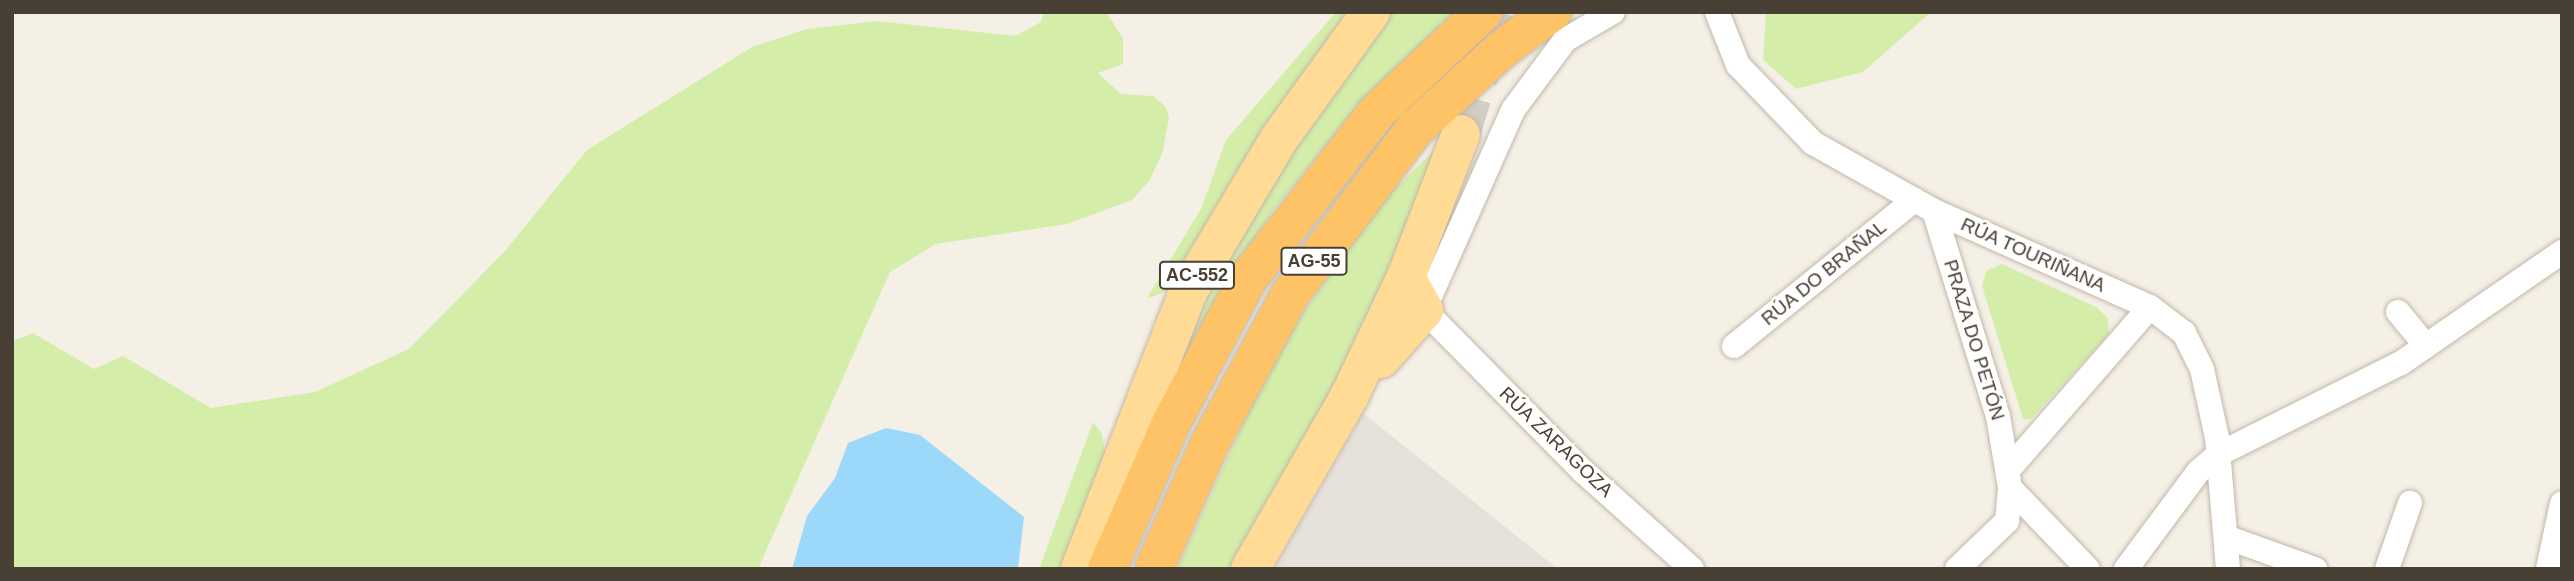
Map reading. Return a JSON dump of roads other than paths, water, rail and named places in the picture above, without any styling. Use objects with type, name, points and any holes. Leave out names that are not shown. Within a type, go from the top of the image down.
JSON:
[{"type":"highway","name":"AG-55","points":[[1107,569],[1171,423],[1249,276],[1377,112],[1483,12]]},
{"type":"highway","name":"AG-55","points":[[1154,569],[1210,443],[1282,308],[1333,234],[1414,130],[1501,50],[1558,26]]},
{"type":"main road","name":"AC-552","points":[[1080,569],[1189,290],[1279,139],[1371,12]]},
{"type":"main road","points":[[1250,569],[1350,396],[1406,277],[1461,134]]},
{"type":"main road","points":[[1350,396],[1424,310],[1406,277]]},
{"type":"street","points":[[1424,310],[1513,110],[1558,26],[1613,12]]},
{"type":"street","name":"RÚA TOURIÑANA","points":[[1717,12],[1738,65],[1814,143],[1924,205],[2150,307],[2184,333],[2202,369],[2219,454],[2228,569]]},
{"type":"street","name":"RÚA DO BRAÑAL","points":[[1734,346],[1924,205]]},
{"type":"street","name":"PRAZA DO PETÓN","points":[[1924,205],[1998,416],[2009,479],[2007,521],[1957,569]]},
{"type":"street","points":[[2126,569],[2198,472],[2219,454],[2401,363],[2562,252]]},
{"type":"street","points":[[2088,569],[2009,479],[2150,307]]},
{"type":"street","name":"RÚA ZARAGOZA","points":[[1424,310],[1584,472],[1692,569]]},
{"type":"street","points":[[2398,312],[2426,346]]},
{"type":"street","points":[[2387,569],[2410,503]]},
{"type":"street","points":[[2548,569],[2562,503]]},
{"type":"street","points":[[2226,537],[2315,569]]},
{"type":"water","points":[[886,428],[920,435],[1024,517],[1018,569],[792,569],[807,516],[835,478],[848,443]]},
{"type":"tunnel","points":[[1461,134],[1499,12]]}]
